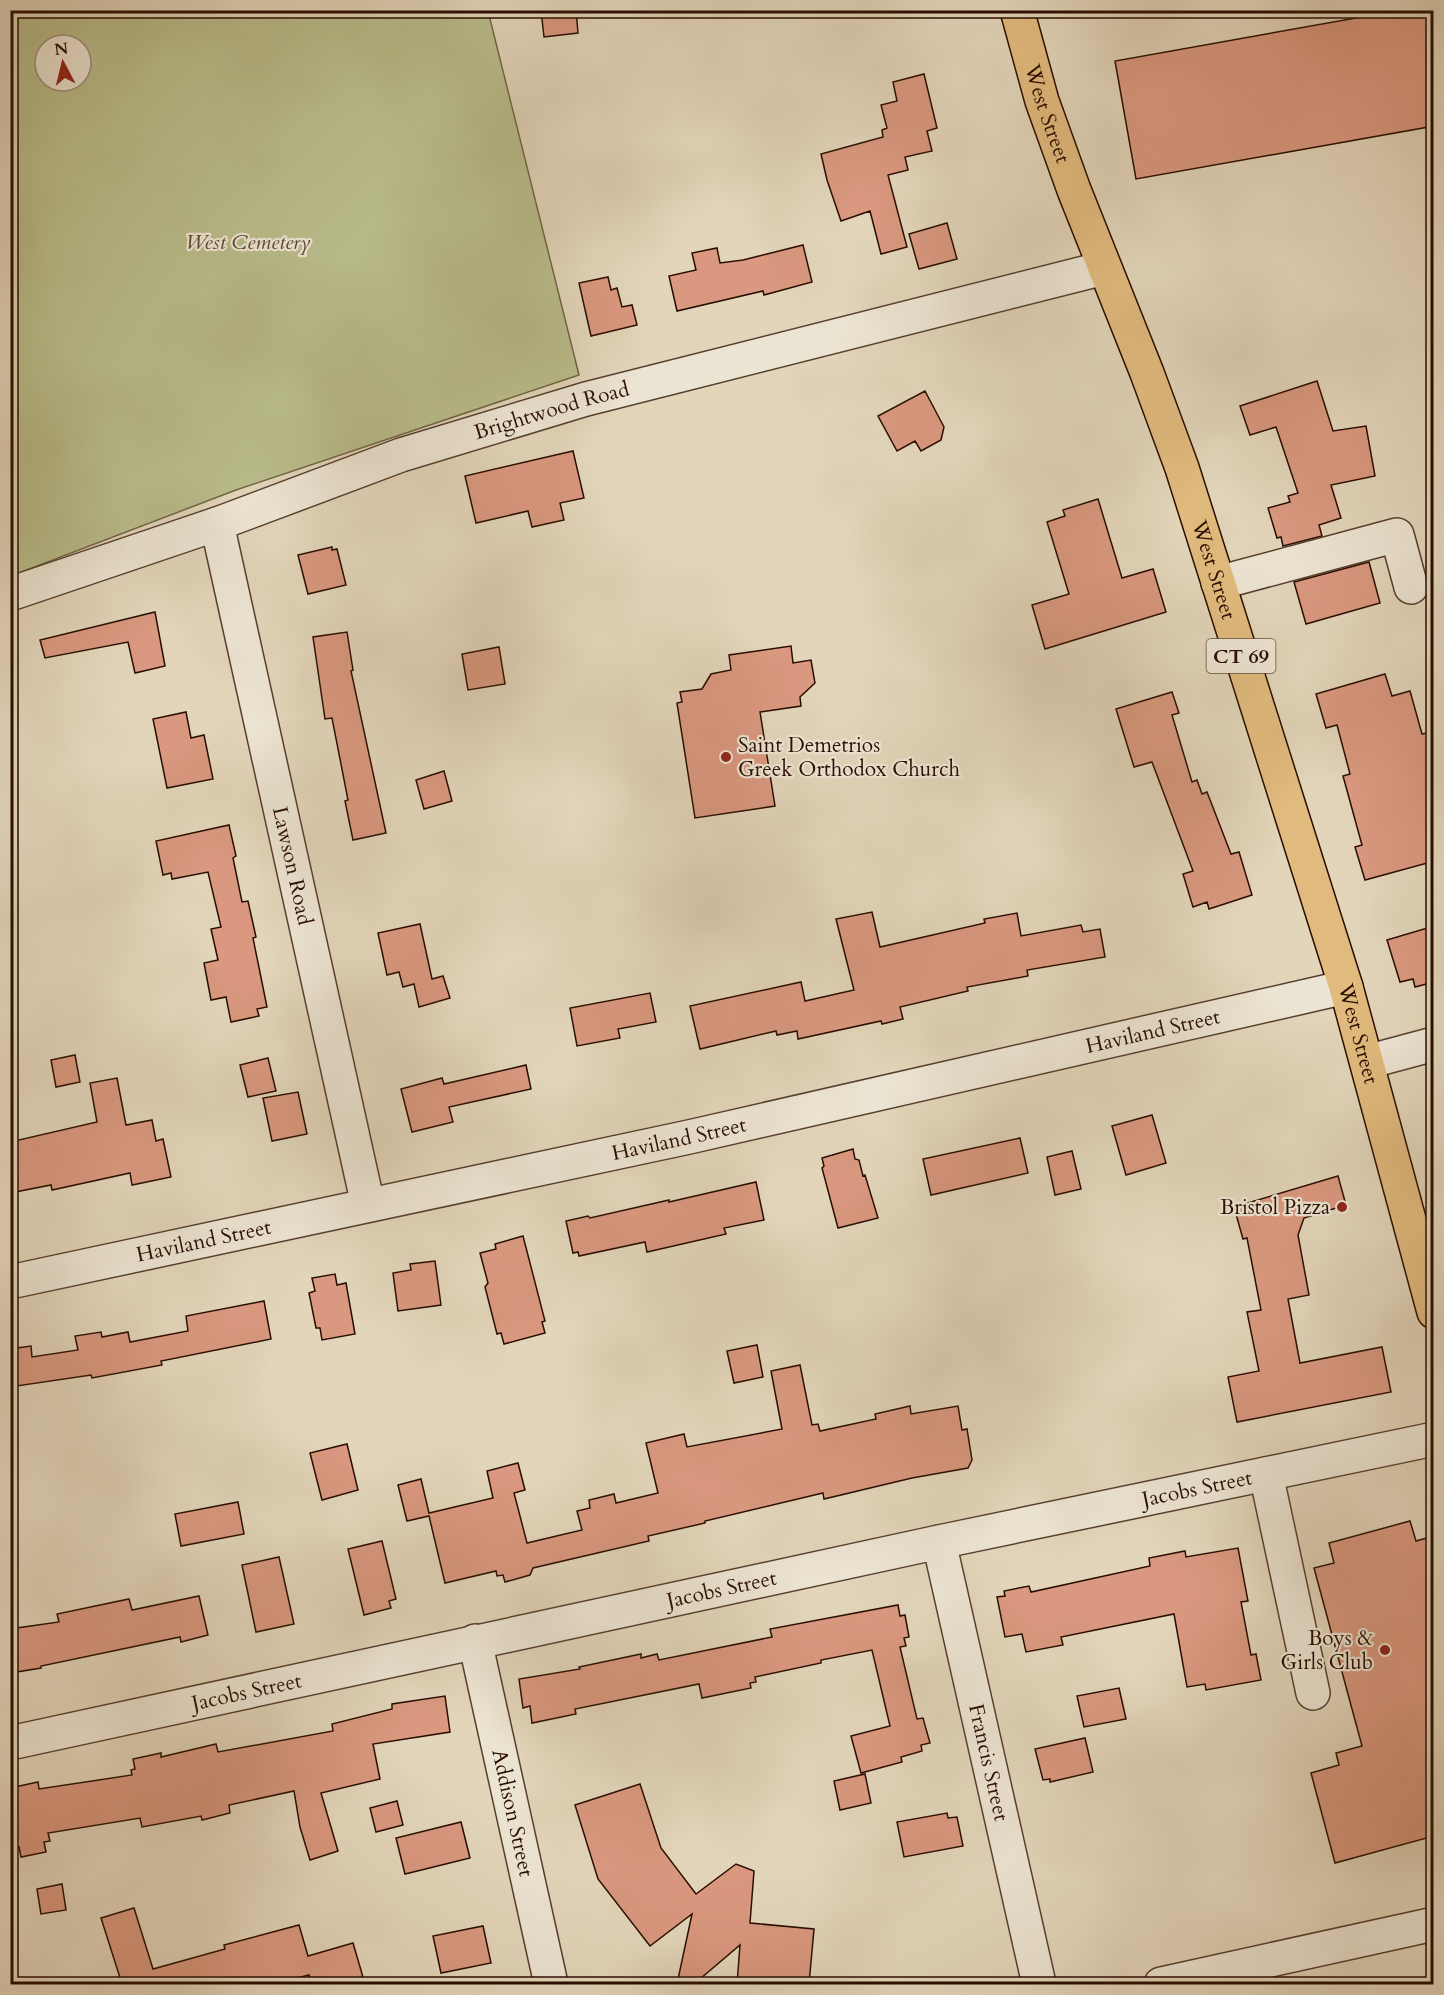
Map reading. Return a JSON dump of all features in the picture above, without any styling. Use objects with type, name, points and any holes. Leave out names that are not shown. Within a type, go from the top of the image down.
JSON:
[{"type":"main road","name":"West Street","points":[[1017,10],[1042,101],[1178,458],[1346,987],[1434,1312]]},
{"type":"street","name":"Brightwood Road","points":[[10,594],[217,524],[401,455],[586,399],[1104,268]]},
{"type":"street","name":"Lawson Road","points":[[217,524],[368,1205]]},
{"type":"street","points":[[1218,583],[1396,535],[1411,586]]},
{"type":"street","name":"Haviland Street","points":[[10,1282],[689,1137],[1346,987]]},
{"type":"street","points":[[1367,1062],[1434,1044]]},
{"type":"street","name":"Jacobs Street","points":[[10,1743],[475,1641],[1434,1439]]},
{"type":"street","points":[[1266,1474],[1313,1693]]},
{"type":"street","name":"Francis Street","points":[[939,1542],[1039,1984]]},
{"type":"street","name":"Addison Street","points":[[475,1641],[550,1984]]},
{"type":"street","points":[[1161,1984],[1434,1924]]},
{"type":"green space","name":"West Cemetery","points":[[11,10],[488,11],[579,375],[236,490],[11,576]]},
{"type":"building","points":[[541,10],[576,10],[578,33],[544,37]]},
{"type":"building","points":[[1401,10],[1434,10],[1434,126],[1136,179],[1115,61]]},
{"type":"building","points":[[924,74],[937,128],[927,131],[932,151],[905,157],[908,170],[888,175],[907,247],[881,254],[870,211],[841,221],[821,154],[883,137],[882,130],[887,128],[881,105],[897,101],[893,82]]},
{"type":"building","points":[[947,223],[957,259],[919,269],[909,234]]},
{"type":"building","points":[[803,245],[812,282],[764,295],[763,291],[677,311],[669,276],[696,270],[692,253],[717,248],[720,263],[743,260]]},
{"type":"building","points":[[608,277],[611,290],[617,288],[622,307],[632,305],[637,325],[591,336],[579,283]]},
{"type":"building","points":[[1317,381],[1333,431],[1366,426],[1375,476],[1331,485],[1341,518],[1319,525],[1322,536],[1283,546],[1281,537],[1277,538],[1268,508],[1290,502],[1288,496],[1298,493],[1276,427],[1250,435],[1240,406]]},
{"type":"building","points":[[925,391],[944,427],[941,440],[921,451],[915,441],[897,451],[878,416]]},
{"type":"building","points":[[573,451],[584,498],[560,503],[564,520],[532,527],[528,511],[476,523],[465,476]]},
{"type":"building","points":[[1098,499],[1122,578],[1153,569],[1166,612],[1045,649],[1032,605],[1069,594],[1047,522],[1065,516],[1063,510]]},
{"type":"building","points":[[332,547],[332,550],[337,549],[346,585],[308,594],[298,555]]},
{"type":"building","points":[[1369,562],[1380,603],[1306,624],[1294,582]]},
{"type":"building","points":[[155,612],[165,666],[135,673],[128,642],[45,658],[40,640]]},
{"type":"building","points":[[347,632],[353,670],[351,671],[386,833],[353,840],[345,801],[348,800],[332,718],[325,719],[313,637]]},
{"type":"building","name":"Saint Demetrios Greek Orthodox Church","points":[[791,646],[793,663],[811,660],[815,683],[800,697],[801,706],[760,712],[775,806],[695,818],[677,703],[682,702],[680,692],[702,689],[711,674],[731,670],[729,655]]},
{"type":"building","points":[[499,647],[505,684],[468,690],[462,654]]},
{"type":"building","points":[[1385,674],[1392,696],[1410,691],[1422,734],[1434,732],[1434,851],[1428,852],[1431,862],[1365,880],[1355,847],[1362,845],[1343,776],[1350,774],[1337,725],[1326,728],[1316,694]]},
{"type":"building","points":[[1172,692],[1179,713],[1172,715],[1192,782],[1197,780],[1202,794],[1207,792],[1231,854],[1239,852],[1252,895],[1209,909],[1207,902],[1193,907],[1183,874],[1193,871],[1152,762],[1134,767],[1116,709]]},
{"type":"building","points":[[186,712],[191,738],[204,735],[213,779],[167,788],[153,719]]},
{"type":"building","points":[[444,771],[452,801],[424,809],[416,780]]},
{"type":"building","points":[[229,825],[242,902],[248,901],[256,937],[253,938],[267,1007],[257,1009],[259,1016],[231,1022],[226,997],[211,1000],[204,963],[218,960],[211,929],[221,927],[208,872],[172,879],[171,873],[163,875],[156,841]]},
{"type":"building","points":[[872,912],[880,947],[985,923],[984,919],[1017,913],[1021,936],[1081,925],[1083,932],[1100,929],[1105,957],[1027,970],[1028,976],[967,987],[968,991],[900,1007],[903,1019],[882,1024],[881,1021],[798,1039],[797,1031],[777,1035],[776,1031],[700,1049],[690,1006],[801,982],[805,1001],[854,990],[836,919]]},
{"type":"building","points":[[420,924],[432,979],[443,976],[450,998],[419,1007],[414,984],[403,987],[399,972],[387,975],[378,933]]},
{"type":"building","points":[[1434,926],[1434,982],[1415,987],[1413,979],[1400,982],[1387,940]]},
{"type":"building","points":[[650,993],[656,1022],[618,1029],[620,1038],[577,1046],[570,1008]]},
{"type":"building","points":[[75,1055],[80,1082],[56,1087],[51,1060]]},
{"type":"building","points":[[268,1058],[276,1091],[248,1097],[240,1065]]},
{"type":"building","points":[[526,1065],[531,1089],[449,1107],[453,1122],[412,1132],[401,1089],[442,1078],[444,1084]]},
{"type":"building","points":[[117,1078],[126,1125],[152,1120],[156,1141],[163,1139],[171,1177],[132,1185],[130,1173],[52,1190],[51,1185],[10,1193],[10,1142],[97,1122],[90,1083]]},
{"type":"building","points":[[298,1092],[307,1134],[272,1141],[263,1098]]},
{"type":"building","points":[[1152,1115],[1166,1163],[1126,1175],[1112,1126]]},
{"type":"building","points":[[1020,1138],[1028,1173],[931,1195],[923,1159]]},
{"type":"building","points":[[853,1149],[855,1159],[859,1160],[863,1176],[865,1175],[878,1218],[838,1228],[822,1168],[824,1166],[822,1158]]},
{"type":"building","points":[[1072,1151],[1081,1189],[1055,1195],[1047,1157]]},
{"type":"building","points":[[1338,1176],[1346,1205],[1304,1218],[1298,1235],[1309,1295],[1288,1299],[1300,1363],[1382,1347],[1391,1392],[1237,1422],[1228,1377],[1259,1371],[1247,1312],[1261,1310],[1247,1238],[1243,1239],[1234,1207]]},
{"type":"building","points":[[756,1182],[764,1220],[724,1228],[726,1234],[647,1252],[645,1242],[579,1256],[578,1252],[573,1253],[566,1221],[588,1216],[590,1218],[669,1200],[669,1202]]},
{"type":"building","points":[[523,1236],[545,1321],[542,1322],[545,1333],[504,1344],[501,1333],[497,1334],[485,1287],[488,1283],[480,1253],[496,1249],[495,1244]]},
{"type":"building","points":[[435,1261],[441,1305],[398,1311],[393,1273],[411,1270],[410,1264]]},
{"type":"building","points":[[335,1274],[337,1285],[346,1283],[355,1334],[322,1340],[320,1328],[316,1328],[309,1293],[315,1291],[312,1278]]},
{"type":"building","points":[[264,1301],[271,1339],[161,1361],[162,1365],[92,1378],[91,1375],[10,1387],[10,1349],[31,1346],[32,1357],[78,1350],[75,1336],[101,1332],[102,1337],[128,1332],[130,1342],[188,1331],[186,1316]]},
{"type":"building","points":[[757,1345],[763,1377],[734,1383],[727,1351]]},
{"type":"building","points":[[800,1365],[812,1425],[818,1424],[820,1431],[876,1419],[875,1414],[910,1406],[911,1414],[958,1406],[962,1430],[967,1429],[972,1460],[968,1468],[912,1478],[824,1499],[823,1493],[705,1521],[705,1523],[648,1536],[649,1541],[533,1568],[530,1575],[505,1582],[503,1575],[497,1576],[496,1571],[445,1583],[429,1516],[407,1521],[398,1485],[421,1479],[429,1513],[493,1498],[487,1471],[518,1463],[525,1490],[514,1493],[527,1543],[582,1530],[577,1511],[590,1508],[589,1500],[614,1494],[616,1503],[658,1493],[646,1443],[684,1434],[687,1447],[782,1429],[771,1371]]},
{"type":"building","points":[[347,1444],[358,1490],[322,1500],[310,1453]]},
{"type":"building","points":[[238,1502],[244,1534],[181,1546],[175,1514]]},
{"type":"building","name":"Boys & Girls Club","points":[[1410,1521],[1416,1541],[1434,1536],[1434,1836],[1335,1863],[1311,1773],[1339,1765],[1336,1753],[1362,1746],[1314,1568],[1334,1563],[1329,1543]]},
{"type":"building","points":[[382,1541],[396,1599],[389,1601],[391,1608],[364,1615],[348,1549]]},
{"type":"building","points":[[1238,1548],[1248,1601],[1241,1602],[1251,1655],[1256,1654],[1261,1680],[1206,1690],[1205,1684],[1187,1687],[1174,1614],[1061,1637],[1063,1645],[1026,1652],[1022,1634],[1005,1637],[997,1597],[1005,1596],[1004,1591],[1029,1586],[1031,1592],[1150,1566],[1149,1558],[1185,1551],[1186,1557]]},
{"type":"building","points":[[279,1557],[294,1624],[256,1632],[242,1565]]},
{"type":"building","points":[[199,1596],[208,1635],[181,1642],[180,1637],[10,1673],[10,1629],[59,1622],[57,1614],[129,1599],[132,1610]]},
{"type":"building","points":[[898,1605],[900,1616],[905,1615],[909,1637],[904,1638],[906,1646],[900,1647],[917,1719],[923,1718],[930,1743],[921,1745],[922,1751],[901,1757],[902,1762],[861,1773],[851,1736],[890,1726],[872,1650],[755,1677],[756,1682],[750,1683],[751,1688],[702,1698],[699,1684],[575,1709],[576,1714],[532,1723],[530,1706],[523,1708],[519,1679],[580,1669],[579,1667],[641,1654],[641,1658],[657,1654],[659,1660],[772,1637],[770,1629]]},
{"type":"building","points":[[1119,1688],[1126,1719],[1084,1727],[1077,1696]]},
{"type":"building","points":[[445,1696],[450,1732],[373,1744],[380,1779],[321,1793],[338,1851],[310,1860],[300,1827],[294,1791],[229,1805],[230,1813],[202,1820],[201,1816],[142,1827],[140,1818],[48,1833],[50,1841],[44,1842],[46,1852],[21,1857],[19,1847],[14,1848],[10,1832],[10,1788],[38,1782],[39,1789],[132,1775],[131,1770],[135,1769],[133,1759],[161,1753],[161,1757],[216,1744],[218,1752],[333,1731],[332,1724],[392,1709],[392,1704]]},
{"type":"building","points":[[1085,1738],[1093,1772],[1050,1782],[1050,1779],[1043,1780],[1035,1749]]},
{"type":"building","points":[[865,1774],[871,1803],[840,1810],[834,1781]]},
{"type":"building","points":[[640,1784],[661,1848],[696,1894],[736,1864],[754,1871],[750,1923],[814,1929],[809,1984],[737,1984],[740,1945],[694,1984],[677,1984],[692,1914],[650,1946],[598,1879],[575,1805]]},
{"type":"building","points":[[397,1801],[403,1825],[376,1832],[370,1808]]},
{"type":"building","points":[[947,1813],[948,1818],[957,1817],[963,1846],[904,1857],[897,1822]]},
{"type":"building","points":[[461,1822],[470,1858],[405,1874],[396,1838]]},
{"type":"building","points":[[62,1884],[66,1910],[41,1914],[37,1889]]},
{"type":"building","points":[[134,1908],[153,1969],[225,1949],[224,1945],[299,1925],[308,1956],[353,1943],[365,1984],[311,1984],[309,1975],[274,1984],[122,1984],[101,1918]]},
{"type":"building","points":[[483,1926],[491,1963],[441,1973],[433,1936]]},
{"type":"place","name":"Saint Demetrios Greek Orthodox Church","points":[[726,757]]},
{"type":"place","name":"Bristol Pizza","points":[[1342,1207]]},
{"type":"place","name":"Boys & Girls Club","points":[[1385,1650]]}]
